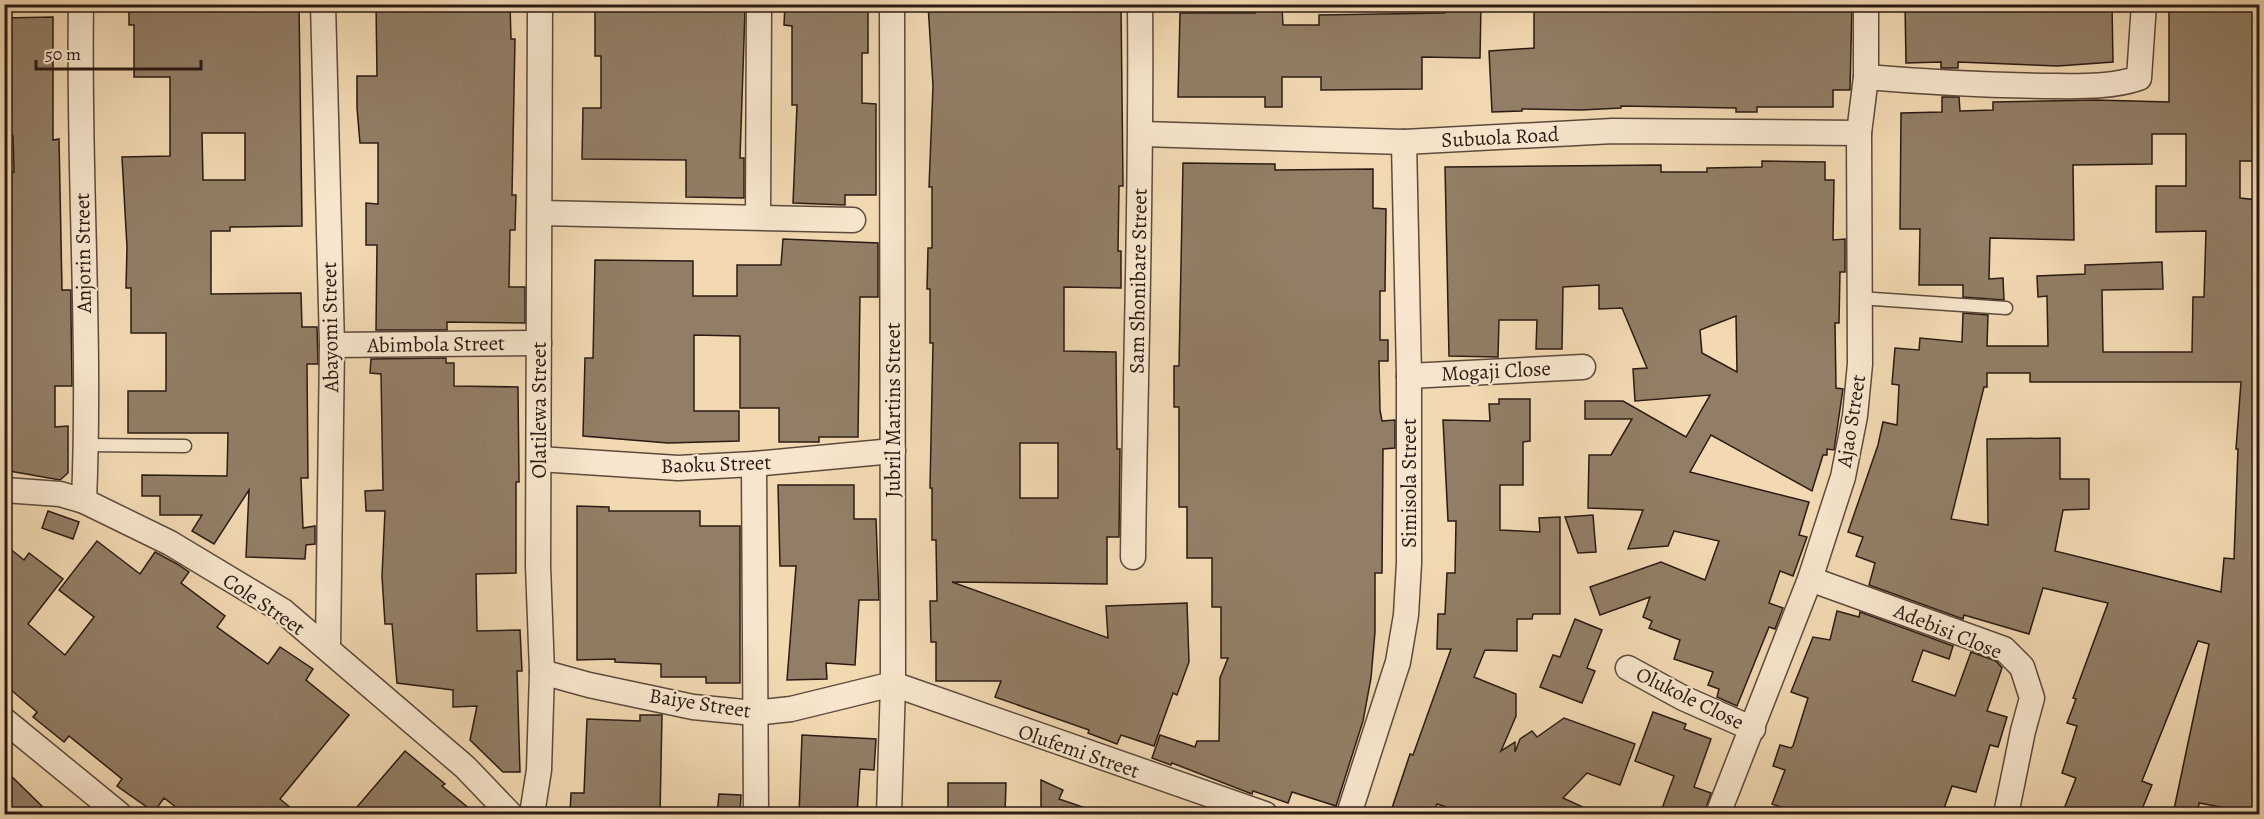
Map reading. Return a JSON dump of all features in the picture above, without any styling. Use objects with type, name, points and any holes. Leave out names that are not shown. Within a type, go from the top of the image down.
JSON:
[{"type":"street","name":"Anjorin Street","points":[[81,4],[79,109],[86,446],[84,501]]},
{"type":"street","name":"Abayomi Street","points":[[323,4],[332,345],[328,650]]},
{"type":"street","name":"Olatilewa Street","points":[[532,814],[539,770],[542,672],[538,566],[540,4]]},
{"type":"street","points":[[758,217],[759,4]]},
{"type":"street","name":"Jubril Martins Street","points":[[889,814],[893,684],[891,4]]},
{"type":"street","name":"Sam Shonibare Street","points":[[1133,557],[1136,308],[1142,134],[1140,4]]},
{"type":"street","name":"Ajao Street","points":[[1718,814],[1810,579],[1843,477],[1855,416],[1860,364],[1859,133],[1866,77],[1866,4]]},
{"type":"street","points":[[1866,77],[1970,85],[2071,86],[2126,83],[2139,78],[2142,68],[2144,4]]},
{"type":"street","name":"Subuola Road","points":[[1142,134],[1404,142],[1612,131],[1859,133]]},
{"type":"street","name":"Simisola Street","points":[[1349,814],[1398,662],[1406,615],[1409,563],[1409,376],[1404,142]]},
{"type":"street","points":[[541,213],[854,220]]},
{"type":"street","name":"Abimbola Street","points":[[332,345],[539,343]]},
{"type":"street","name":"Mogaji Close","points":[[1409,376],[1582,367]]},
{"type":"street","name":"Baoku Street","points":[[539,459],[678,468],[754,464],[893,451]]},
{"type":"street","points":[[754,464],[756,814]]},
{"type":"street","name":"Cole Street","points":[[4,490],[60,495],[84,501],[170,543],[283,612],[465,767],[510,814]]},
{"type":"street","name":"Adebisi Close","points":[[1810,579],[2004,650],[2022,667],[2032,698],[2006,814]]},
{"type":"street","name":"Olukole Close","points":[[1628,668],[1683,698],[1753,729]]},
{"type":"street","name":"Baiye Street","points":[[542,672],[590,685],[693,706],[754,714],[790,710],[893,684]]},
{"type":"street","name":"Olufemi Street","points":[[893,684],[1265,814]]},
{"type":"street","points":[[4,720],[119,814]]},
{"type":"lane","points":[[1859,298],[2006,308]]},
{"type":"lane","points":[[86,446],[185,446]]},
{"type":"building","points":[[129,4],[299,4],[302,226],[230,227],[230,231],[211,231],[211,294],[301,293],[302,327],[317,327],[318,364],[307,364],[308,478],[301,478],[303,528],[315,526],[315,544],[306,545],[305,559],[246,557],[249,490],[214,544],[192,531],[202,515],[160,515],[160,496],[142,496],[142,475],[227,476],[228,433],[128,433],[128,391],[166,391],[166,333],[131,333],[131,288],[126,288],[127,247],[122,157],[170,156],[170,77],[134,77],[134,25],[129,25]],"holes":[[[202,133],[245,133],[245,180],[203,180]]]},
{"type":"building","points":[[376,4],[510,4],[511,39],[515,39],[512,195],[516,195],[515,230],[510,230],[509,287],[525,287],[525,323],[447,322],[447,330],[376,330],[377,245],[366,245],[366,203],[378,204],[378,143],[360,143],[357,76],[377,76]]},
{"type":"building","points":[[785,4],[868,9],[868,53],[862,53],[862,103],[876,104],[876,195],[845,195],[845,205],[793,203],[797,105],[792,105],[792,26],[784,25]]},
{"type":"building","points":[[928,4],[1121,4],[1123,186],[1119,186],[1118,251],[1121,251],[1121,288],[1064,287],[1064,351],[1116,352],[1117,449],[1120,449],[1119,537],[1107,537],[1107,584],[952,582],[1108,638],[1106,606],[1187,603],[1189,662],[1177,695],[1173,693],[1154,746],[1121,735],[1117,744],[1088,733],[1089,730],[995,697],[1001,681],[936,681],[936,642],[931,642],[930,601],[937,601],[936,540],[932,540],[932,488],[930,488],[933,343],[930,343],[930,289],[927,289],[928,248],[932,248],[932,187],[929,187],[933,86]],"holes":[[[1020,443],[1058,443],[1058,498],[1020,498]]]},
{"type":"building","points":[[1444,4],[1481,4],[1480,58],[1422,57],[1422,89],[1321,90],[1321,77],[1282,77],[1282,107],[1265,107],[1265,97],[1178,97],[1180,13],[1255,13],[1255,8],[1282,7],[1283,25],[1319,25],[1319,15],[1444,13]]},
{"type":"building","points":[[1534,4],[1852,4],[1850,90],[1833,90],[1833,107],[1757,107],[1757,112],[1736,112],[1736,108],[1621,106],[1621,108],[1581,110],[1522,109],[1522,111],[1492,112],[1489,51],[1534,48]]},
{"type":"building","points":[[1905,4],[2027,4],[2027,7],[2091,9],[2091,4],[2112,4],[2113,62],[2058,66],[1958,62],[1958,68],[1941,68],[1941,62],[1906,63]]},
{"type":"building","points":[[2169,4],[2259,4],[2259,161],[2240,161],[2240,198],[2259,200],[2259,814],[2199,803],[2198,814],[2173,814],[2209,644],[2198,641],[2142,781],[2152,785],[2140,814],[2062,814],[2076,778],[2062,773],[2077,726],[2067,723],[2076,699],[2073,698],[2108,603],[2043,588],[2029,634],[1964,615],[1963,619],[1869,585],[1875,563],[1856,556],[1863,537],[1848,532],[1878,445],[1883,422],[1897,425],[1899,385],[1892,384],[1895,348],[1919,350],[1920,338],[1962,342],[1963,313],[1988,315],[1987,346],[2048,346],[2047,296],[2038,297],[2037,276],[2085,274],[2085,265],[2162,262],[2163,289],[2102,290],[2103,352],[2192,352],[2193,297],[2204,297],[2206,231],[2156,232],[2156,186],[2186,186],[2186,134],[2152,134],[2152,164],[2073,165],[2074,240],[1990,238],[1989,279],[2003,278],[2004,300],[1963,297],[1963,285],[1919,285],[1920,229],[1900,229],[1901,113],[1942,112],[1942,97],[1959,97],[1960,111],[1993,110],[1993,102],[2095,100],[2169,102]],"holes":[[[1987,373],[2030,373],[2030,382],[2241,382],[2236,449],[2238,449],[2234,559],[2224,558],[2221,592],[2055,551],[2063,510],[2089,509],[2089,479],[2060,479],[2060,438],[1987,439],[1988,525],[1951,519],[1984,387],[1987,387]]]},
{"type":"building","points":[[595,7],[745,10],[740,158],[744,158],[744,198],[686,197],[686,160],[582,159],[583,108],[601,108],[601,56],[595,56]]},
{"type":"building","points":[[53,17],[53,140],[59,139],[62,290],[71,290],[72,386],[55,386],[55,427],[68,426],[68,473],[60,480],[4,470],[4,173],[14,172],[13,136],[4,136],[4,18]]},
{"type":"building","points":[[1762,161],[1825,162],[1825,180],[1834,180],[1833,240],[1845,239],[1845,272],[1840,272],[1839,323],[1835,323],[1836,388],[1843,389],[1834,450],[1827,449],[1827,455],[1823,455],[1812,491],[1711,435],[1690,472],[1809,502],[1799,535],[1807,537],[1793,576],[1780,571],[1769,603],[1783,608],[1775,629],[1769,627],[1737,706],[1717,697],[1719,689],[1708,685],[1713,672],[1674,659],[1680,640],[1649,628],[1652,621],[1643,617],[1650,597],[1600,615],[1590,587],[1661,562],[1705,580],[1719,541],[1674,531],[1668,546],[1628,549],[1643,510],[1588,508],[1589,455],[1611,455],[1632,419],[1585,419],[1585,401],[1623,401],[1686,437],[1710,395],[1635,401],[1633,369],[1647,368],[1622,308],[1599,309],[1599,285],[1563,287],[1562,349],[1536,349],[1537,320],[1499,320],[1498,357],[1449,356],[1445,167],[1661,165],[1661,172],[1707,172],[1707,168],[1762,167]],"holes":[[[1736,316],[1737,372],[1702,353],[1700,330]]]},
{"type":"building","points":[[1183,163],[1275,164],[1275,170],[1373,169],[1373,208],[1386,209],[1385,291],[1380,291],[1380,340],[1388,340],[1388,361],[1379,361],[1380,410],[1382,421],[1395,420],[1395,448],[1383,449],[1382,573],[1375,573],[1375,632],[1371,678],[1363,721],[1336,806],[1292,792],[1288,803],[1253,791],[1252,794],[1172,763],[1171,765],[1152,758],[1160,735],[1195,747],[1197,741],[1219,741],[1220,678],[1228,658],[1221,658],[1221,607],[1212,607],[1212,558],[1187,558],[1187,507],[1179,507],[1179,407],[1174,407],[1174,366],[1179,366]]},
{"type":"building","points":[[783,239],[878,243],[878,297],[860,297],[858,437],[819,437],[819,442],[779,442],[779,408],[740,408],[740,336],[694,335],[694,411],[739,411],[739,441],[668,443],[583,436],[585,358],[593,358],[595,260],[693,261],[693,296],[737,296],[737,265],[781,265]]},
{"type":"building","points":[[446,358],[446,363],[454,363],[454,386],[518,387],[519,482],[516,482],[516,573],[476,574],[477,631],[520,630],[522,671],[517,671],[520,772],[503,772],[470,740],[477,706],[453,707],[453,690],[397,683],[392,624],[385,624],[382,576],[385,511],[366,511],[365,491],[383,490],[381,374],[370,373],[371,359]]},
{"type":"building","points":[[1499,399],[1530,399],[1530,441],[1523,442],[1523,485],[1500,485],[1500,530],[1540,532],[1539,518],[1560,517],[1560,614],[1533,614],[1532,619],[1517,619],[1517,651],[1485,650],[1474,677],[1516,694],[1516,716],[1501,751],[1515,742],[1515,752],[1520,739],[1532,731],[1537,737],[1564,718],[1635,744],[1620,785],[1587,773],[1563,798],[1598,814],[1467,814],[1437,804],[1433,814],[1390,814],[1410,754],[1413,755],[1451,649],[1437,649],[1438,614],[1445,614],[1447,573],[1455,573],[1456,521],[1448,521],[1443,420],[1490,421],[1489,404],[1499,404]]},
{"type":"building","points":[[778,485],[854,485],[854,519],[876,519],[879,600],[859,600],[855,665],[826,663],[827,679],[787,680],[796,566],[780,566]]},
{"type":"building","points":[[577,506],[609,507],[609,511],[700,511],[700,526],[740,526],[740,683],[706,683],[706,677],[661,677],[661,664],[615,662],[615,659],[577,660]]},
{"type":"building","points":[[48,511],[79,522],[73,539],[42,528]]},
{"type":"building","points":[[1593,515],[1596,552],[1578,553],[1565,517]]},
{"type":"building","points":[[97,541],[140,574],[155,552],[189,572],[181,583],[225,616],[217,627],[268,664],[280,647],[313,669],[306,680],[349,715],[280,799],[298,814],[185,814],[164,798],[154,812],[117,786],[122,779],[69,736],[64,742],[33,717],[37,712],[4,684],[4,544],[24,560],[29,553],[63,579],[28,624],[65,655],[94,617],[59,590]]},
{"type":"building","points":[[1837,611],[1859,617],[1860,612],[1953,646],[1949,659],[1923,650],[1912,681],[1955,696],[1971,652],[1996,661],[2002,668],[1987,711],[2007,717],[1998,747],[1990,745],[1976,792],[1952,786],[1942,814],[1802,814],[1772,804],[1785,770],[1773,766],[1780,745],[1791,748],[1793,746],[1808,698],[1791,692],[1813,637],[1830,640]]},
{"type":"building","points":[[1575,619],[1602,630],[1587,668],[1595,671],[1582,703],[1540,687],[1553,655],[1560,657]]},
{"type":"building","points":[[1653,712],[1686,724],[1684,729],[1711,739],[1694,787],[1711,793],[1704,814],[1660,814],[1674,776],[1635,761]]},
{"type":"building","points":[[640,715],[662,715],[660,814],[570,813],[571,793],[584,793],[587,719],[640,721]]},
{"type":"building","points":[[802,735],[876,739],[874,770],[860,769],[857,814],[799,814]]},
{"type":"building","points":[[405,751],[445,784],[442,786],[476,814],[351,814]]},
{"type":"building","points":[[4,769],[50,814],[4,814]]},
{"type":"building","points":[[1041,780],[1063,790],[1059,799],[1097,812],[1096,814],[1041,814]]},
{"type":"building","points":[[948,783],[1006,783],[1005,814],[948,814]]},
{"type":"building","points":[[719,794],[741,795],[740,814],[717,814]]}]
